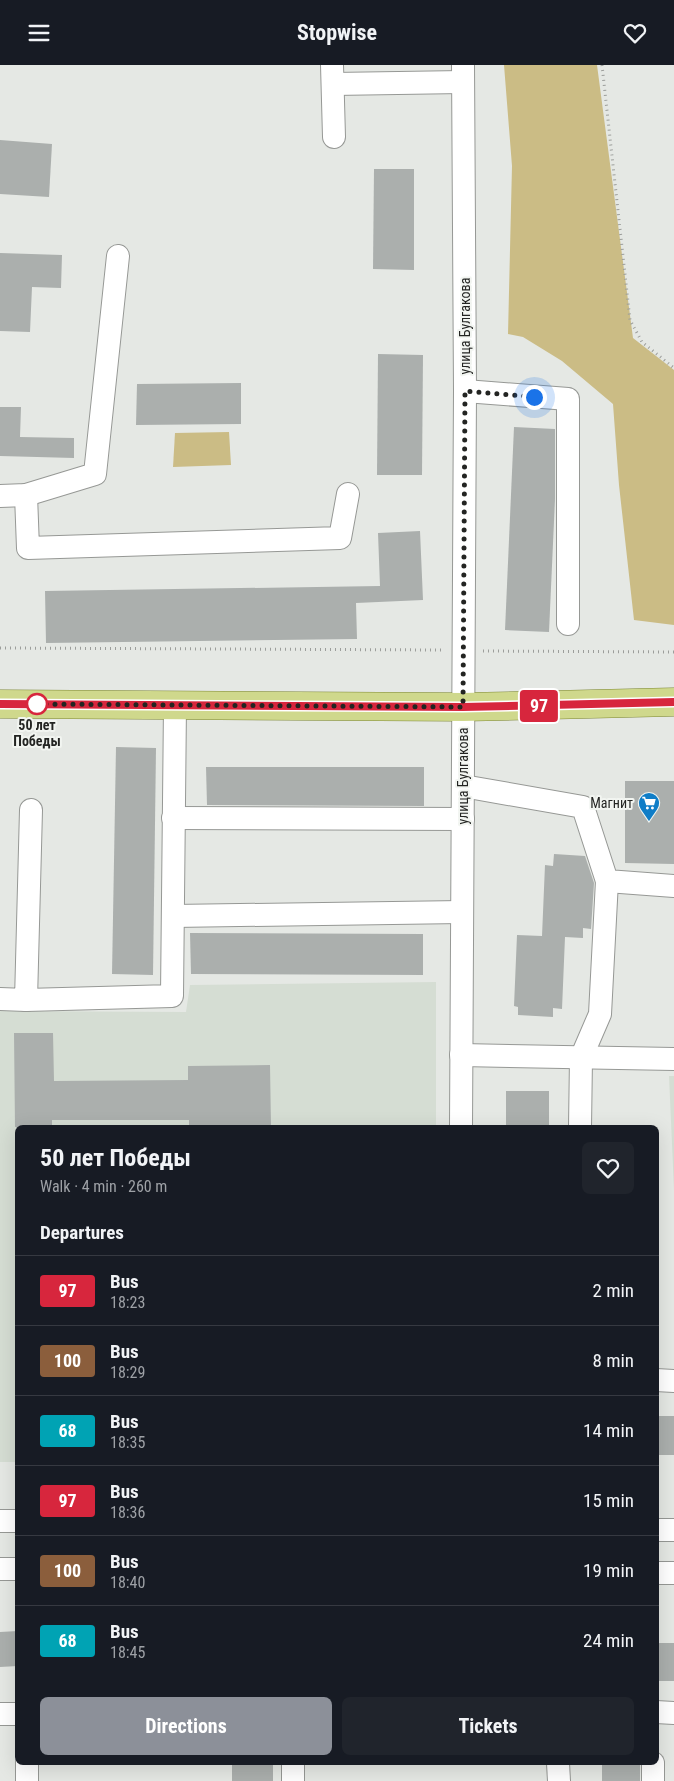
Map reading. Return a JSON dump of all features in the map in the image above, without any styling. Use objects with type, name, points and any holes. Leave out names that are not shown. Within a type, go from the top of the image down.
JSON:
[{"type":"main road","points":[[0,704],[463,707],[674,702]]},
{"type":"street","points":[[334,137],[332,75],[463,74]]},
{"type":"street","name":"улица Булгакова","points":[[461,1125],[465,391],[463,74]]},
{"type":"street","points":[[0,496],[26,495],[95,474],[118,256]]},
{"type":"street","points":[[465,391],[568,399],[568,624]]},
{"type":"street","points":[[26,495],[28,547],[340,538],[348,494]]},
{"type":"street","points":[[0,999],[172,996],[175,705]]},
{"type":"street","points":[[463,786],[583,807],[607,881],[600,1014],[581,1058],[580,1125]]},
{"type":"street","points":[[26,999],[30,810]]},
{"type":"street","points":[[174,818],[463,819]]},
{"type":"street","points":[[607,881],[674,886]]},
{"type":"street","points":[[173,916],[462,912]]},
{"type":"street","points":[[461,1055],[674,1059]]},
{"type":"street","points":[[659,1380],[674,1381]]},
{"type":"street","points":[[0,1521],[15,1521]]},
{"type":"street","points":[[659,1530],[674,1530]]},
{"type":"street","points":[[0,1569],[15,1569]]},
{"type":"street","points":[[659,1573],[674,1573]]},
{"type":"street","points":[[659,1712],[674,1713]]},
{"type":"street","points":[[0,1713],[15,1714]]},
{"type":"street","points":[[27,1765],[27,1781]]},
{"type":"street","points":[[293,1765],[293,1781]]},
{"type":"street","points":[[558,1765],[559,1781]]},
{"type":"street","points":[[654,1765],[654,1781]]},
{"type":"path","points":[[602,65],[630,320],[642,342],[674,368]]},
{"type":"path","points":[[0,648],[674,652]]},
{"type":"shaded area","points":[[504,65],[597,65],[633,338],[674,370],[674,625],[634,620],[619,485],[613,404],[562,361],[523,337],[508,334],[512,166]]},
{"type":"shaded area","points":[[229,432],[231,465],[173,467],[175,433]]},
{"type":"shaded area","points":[[436,982],[436,1125],[15,1125],[15,1462],[0,1462],[0,1011],[186,1012],[190,985]]},
{"type":"shaded area","points":[[669,1076],[674,1076],[674,1190]]},
{"type":"building","points":[[0,140],[52,144],[49,197],[0,194]]},
{"type":"building","points":[[374,169],[414,169],[414,270],[373,269]]},
{"type":"building","points":[[0,253],[62,255],[61,288],[32,287],[30,332],[0,331]]},
{"type":"building","points":[[378,354],[423,355],[422,475],[377,475]]},
{"type":"building","points":[[241,383],[241,424],[136,425],[137,384]]},
{"type":"building","points":[[0,407],[21,407],[20,437],[74,438],[74,458],[0,456]]},
{"type":"building","points":[[514,427],[555,429],[555,499],[549,632],[505,630]]},
{"type":"building","points":[[420,531],[423,600],[356,603],[357,639],[46,643],[45,591],[380,586],[378,533]]},
{"type":"building","points":[[116,747],[156,748],[153,975],[112,974]]},
{"type":"building","points":[[206,767],[424,767],[424,806],[207,805]]},
{"type":"building","name":"Магнит","points":[[625,781],[674,781],[674,864],[625,863]]},
{"type":"building","points":[[554,854],[585,856],[594,883],[591,929],[583,928],[583,938],[565,937],[562,1009],[553,1008],[553,1017],[518,1015],[518,1007],[514,1006],[517,935],[542,936],[545,865],[553,866]]},
{"type":"building","points":[[190,933],[423,934],[423,975],[191,974]]},
{"type":"building","points":[[14,1033],[53,1033],[54,1081],[188,1080],[188,1066],[270,1065],[271,1125],[189,1125],[189,1120],[52,1120],[52,1125],[15,1125],[15,1127]]},
{"type":"building","points":[[506,1091],[549,1091],[549,1125],[506,1125]]},
{"type":"building","points":[[659,1416],[674,1416],[674,1455],[659,1455]]},
{"type":"building","points":[[15,1631],[15,1666],[0,1667],[0,1632]]},
{"type":"building","points":[[659,1643],[674,1643],[674,1681],[659,1681]]},
{"type":"building","points":[[232,1765],[273,1765],[273,1781],[232,1781]]},
{"type":"building","points":[[602,1765],[640,1765],[640,1781],[602,1781]]},
{"type":"bus line","name":"97","points":[[0,704],[463,707],[674,702]]},
{"type":"place","name":"50 лет Победы","points":[[37,704]]},
{"type":"place","name":"Магнит","points":[[649,822]]},
{"type":"route","points":[[37,704],[463,707],[465,391],[534,397]]}]
